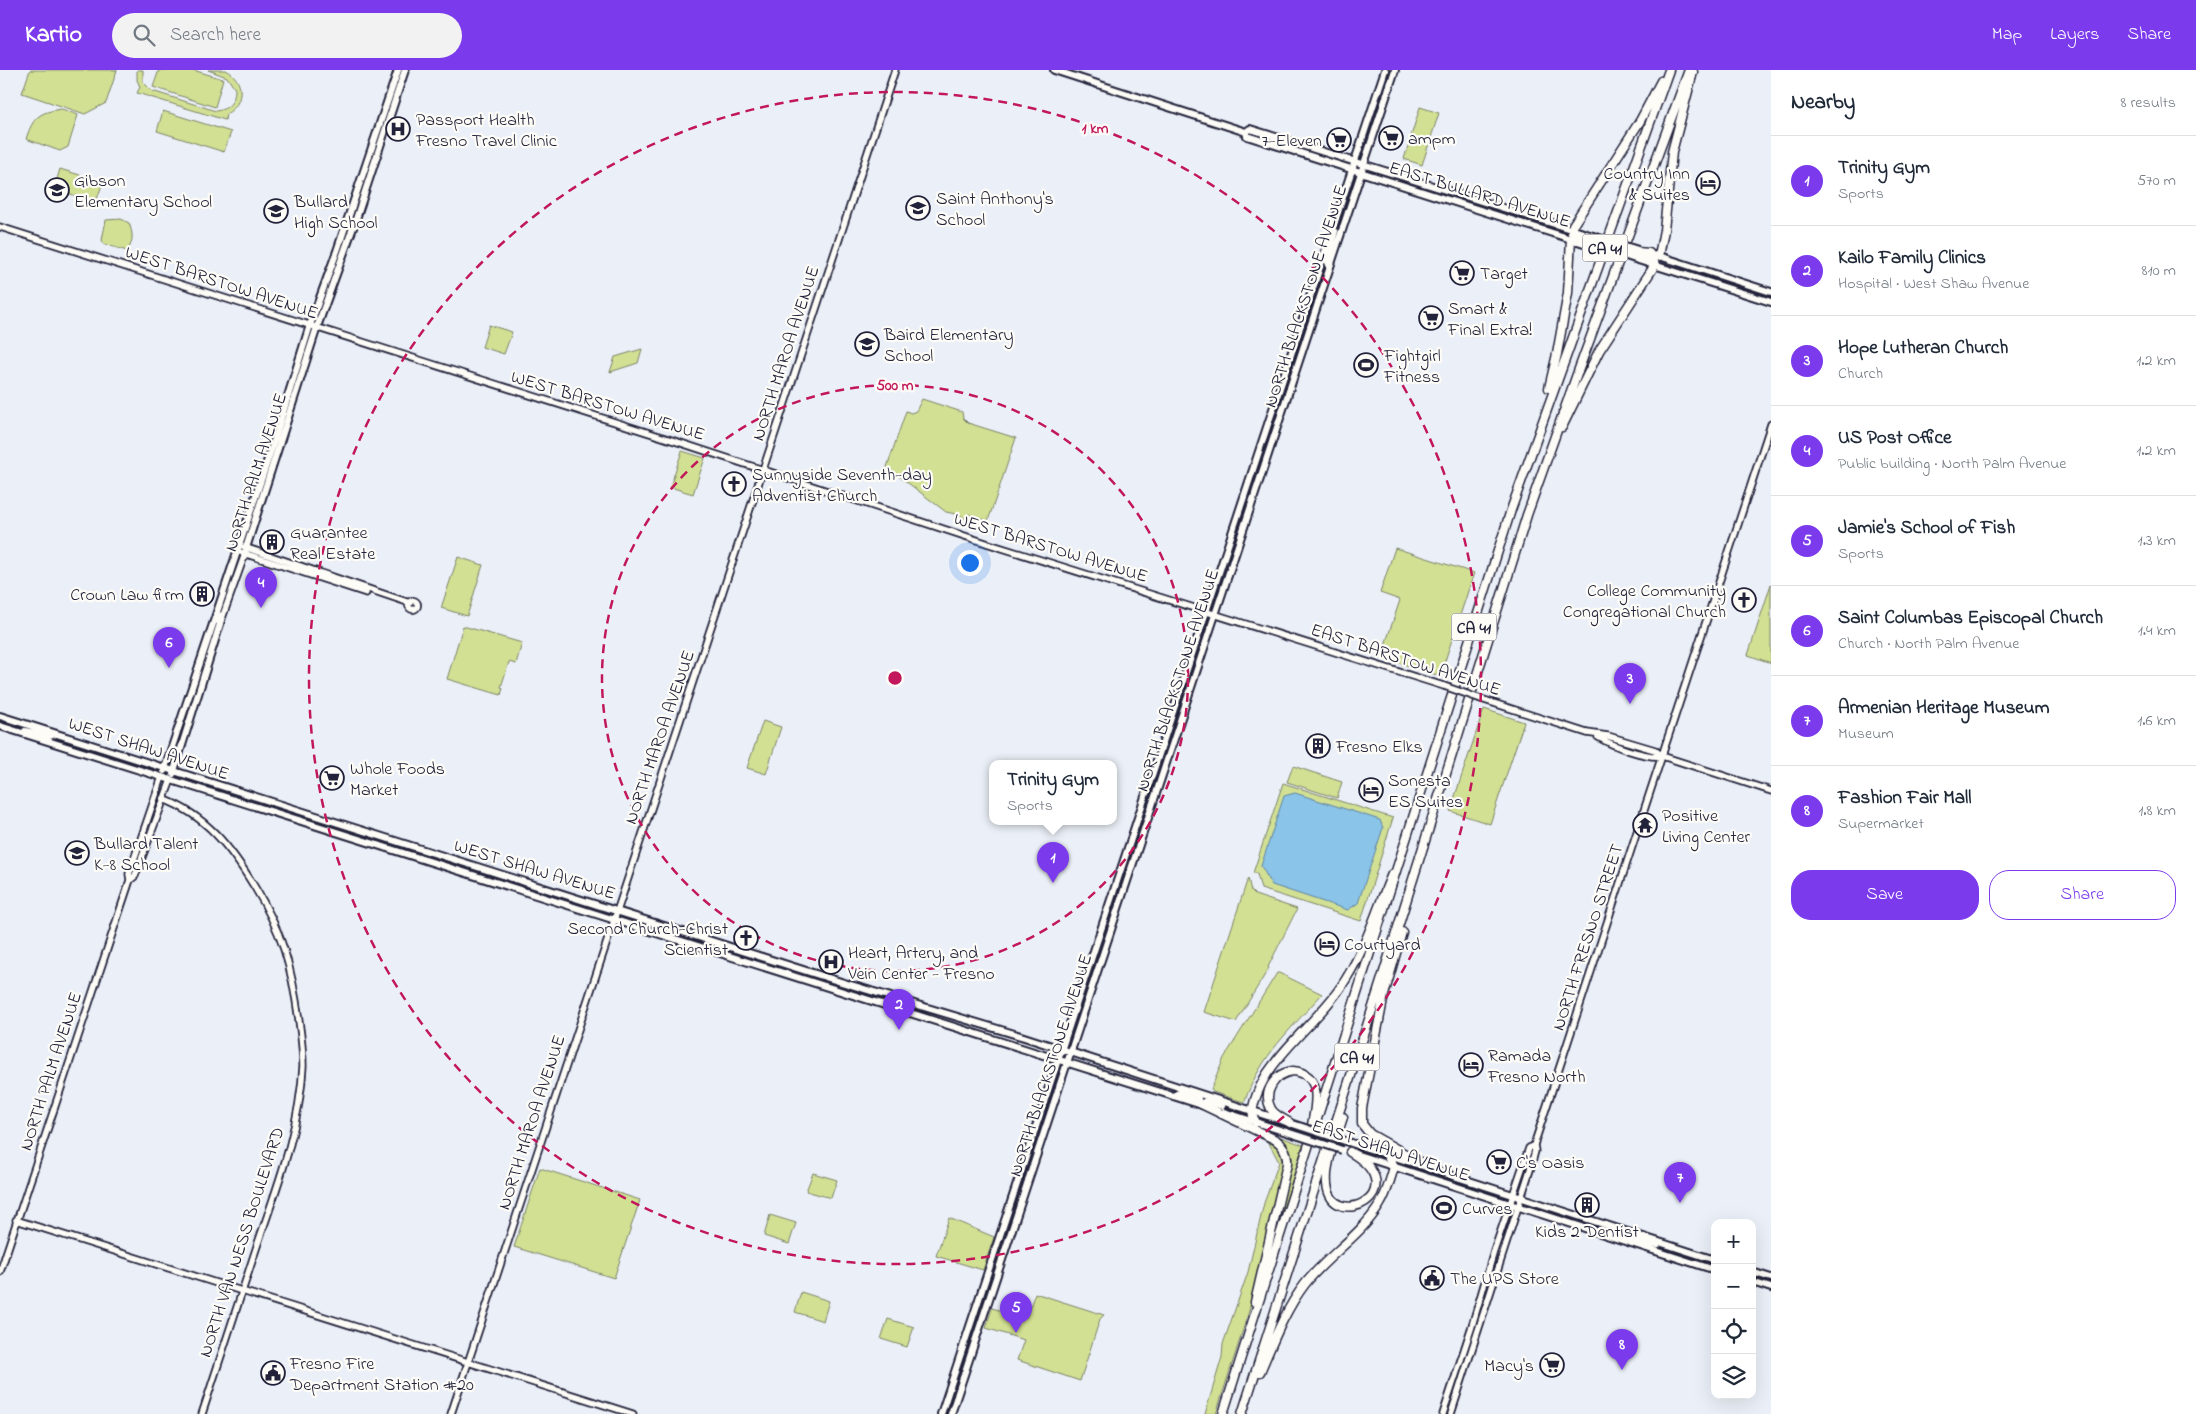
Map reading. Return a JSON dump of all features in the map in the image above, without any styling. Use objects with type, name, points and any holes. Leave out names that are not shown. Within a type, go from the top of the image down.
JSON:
[{"type":"highway","points":[[1540,426],[1568,293],[1582,239],[1640,121],[1668,70]]},
{"type":"highway","name":"CA 41","points":[[1223,1414],[1511,510],[1668,70]]},
{"type":"highway","name":"CA 41","points":[[1243,1411],[1550,448],[1689,70]]},
{"type":"highway","points":[[1550,448],[1557,439],[1599,351],[1654,258],[1664,230],[1672,152],[1693,70]]},
{"type":"highway","points":[[1582,239],[1654,258]]},
{"type":"highway","points":[[1256,1122],[1252,1118],[1252,1111],[1261,1086],[1271,1068],[1330,1002],[1349,974],[1411,828]]},
{"type":"highway","points":[[1427,833],[1384,995],[1361,1116],[1364,1126],[1370,1134],[1430,1168]]},
{"type":"highway","points":[[1350,1152],[1369,1166],[1375,1179],[1371,1198],[1355,1207],[1342,1205],[1333,1198],[1327,1185],[1328,1173],[1373,1007]]},
{"type":"highway","points":[[1279,1243],[1310,1135],[1317,1099],[1316,1089],[1312,1080],[1302,1073],[1293,1071],[1278,1077],[1272,1083],[1269,1095],[1270,1106],[1274,1113],[1290,1123]]},
{"type":"highway","points":[[1200,1104],[1276,1140],[1283,1146],[1287,1159],[1259,1286],[1232,1388]]},
{"type":"highway","points":[[1243,1411],[1282,1321],[1296,1297],[1314,1273],[1377,1208],[1385,1195],[1394,1167],[1387,1154]]},
{"type":"main road","name":"NORTH PALM AVENUE","points":[[0,1272],[130,880],[129,874],[164,768],[398,70]]},
{"type":"main road","name":"NORTH PALM AVENUE","points":[[130,880],[135,876],[171,780],[220,624],[246,551],[313,326],[360,206],[404,70]]},
{"type":"main road","name":"NORTH MAROA AVENUE","points":[[451,1414],[895,70]]},
{"type":"main road","points":[[1054,70],[1246,132],[1247,136],[1297,148],[1303,145]]},
{"type":"main road","name":"NORTH BLACKSTONE AVENUE","points":[[942,1414],[1385,70]]},
{"type":"main road","name":"NORTH BLACKSTONE AVENUE","points":[[950,1414],[1072,1053],[1168,754],[1395,70]]},
{"type":"main road","points":[[1246,132],[1250,129],[1303,145]]},
{"type":"main road","name":"EAST BULLARD AVENUE","points":[[1264,141],[1351,170],[1582,239]]},
{"type":"main road","name":"EAST BULLARD AVENUE","points":[[1303,145],[1582,239]]},
{"type":"main road","points":[[353,203],[360,206]]},
{"type":"main road","points":[[1330,267],[1327,260],[1334,238],[1338,210]]},
{"type":"main road","name":"WEST BARSTOW AVENUE","points":[[0,227],[762,469],[977,540],[1206,611]]},
{"type":"main road","points":[[1636,254],[1771,292]]},
{"type":"main road","points":[[1654,258],[1771,302]]},
{"type":"main road","points":[[1317,304],[1315,298],[1322,274],[1320,269]]},
{"type":"main road","name":"NORTH FRESNO STREET","points":[[1451,1414],[1518,1207],[1535,1150],[1534,1145],[1771,424]]},
{"type":"main road","points":[[238,548],[410,604]]},
{"type":"main road","points":[[220,624],[218,618],[229,585],[231,570]]},
{"type":"main road","name":"EAST BARSTOW AVENUE","points":[[1206,611],[1597,736],[1618,739],[1654,750],[1662,756],[1771,791]]},
{"type":"main road","points":[[1168,754],[1167,746],[1176,717],[1174,709]]},
{"type":"main road","name":"WEST SHAW AVENUE","points":[[0,716],[1062,1050]]},
{"type":"main road","name":"WEST SHAW AVENUE","points":[[0,726],[1058,1059]]},
{"type":"main road","points":[[16,731],[34,732],[50,736],[56,734]]},
{"type":"main road","points":[[53,742],[58,739],[73,744],[78,740]]},
{"type":"main road","name":"NORTH VAN NESS BOULEVARD","points":[[163,799],[194,814],[221,840],[245,870],[270,912],[287,953],[297,1008],[303,1066],[295,1125],[280,1179],[202,1414]]},
{"type":"main road","points":[[260,808],[269,806],[296,814],[303,812]]},
{"type":"main road","name":"EAST SHAW AVENUE","points":[[1062,1050],[1711,1259]]},
{"type":"main road","name":"EAST SHAW AVENUE","points":[[1058,1059],[1711,1269]]},
{"type":"main road","points":[[1173,1096],[1179,1093],[1200,1099],[1203,1096]]},
{"type":"main road","points":[[1200,1104],[1206,1102],[1252,1111]]},
{"type":"main road","points":[[1032,1168],[1028,1163],[1040,1128],[1039,1119]]},
{"type":"main road","name":"NORTH FRESNO STREET","points":[[1443,1414],[1513,1195],[1529,1148],[1534,1145]]},
{"type":"main road","points":[[1021,1200],[1019,1194],[1026,1172],[1023,1166]]},
{"type":"main road","points":[[16,1220],[633,1414]]},
{"type":"main road","points":[[1591,1230],[1607,1230],[1625,1236],[1630,1233]]},
{"type":"main road","points":[[1624,1241],[1632,1238],[1650,1244],[1670,1246]]},
{"type":"main road","points":[[1756,1273],[1771,1278]]},
{"type":"main road","points":[[1485,1281],[1488,1284],[1484,1302],[1485,1308]]},
{"type":"main road","points":[[1756,1283],[1771,1288]]},
{"type":"green space","points":[[30,70],[117,70],[106,103],[85,114],[22,93]]},
{"type":"green space","points":[[137,70],[143,70],[143,82],[152,91],[216,111],[228,107],[234,98],[235,89],[227,77],[208,70],[226,70],[237,80],[240,92],[239,98],[237,104],[226,114],[225,120],[137,93],[140,87],[137,80]]},
{"type":"green space","points":[[159,70],[193,70],[223,79],[215,107],[153,87]]},
{"type":"green space","points":[[1420,107],[1439,113],[1422,165],[1404,159]]},
{"type":"green space","points":[[62,109],[78,115],[68,147],[60,151],[26,139],[31,125],[38,117],[48,112]]},
{"type":"green space","points":[[163,111],[231,132],[224,152],[157,131]]},
{"type":"green space","points":[[60,169],[103,182],[96,202],[54,189]]},
{"type":"green space","points":[[121,219],[129,223],[131,231],[132,241],[127,251],[104,244],[102,240],[106,220]]},
{"type":"green space","points":[[489,325],[512,332],[504,354],[482,347]]},
{"type":"green space","points":[[642,349],[638,363],[610,372],[615,357]]},
{"type":"green space","points":[[922,399],[962,412],[963,418],[968,423],[1016,438],[988,521],[968,514],[966,519],[960,515],[946,512],[887,467],[906,411],[911,413],[916,411]]},
{"type":"green space","points":[[682,451],[705,458],[693,494],[670,487]]},
{"type":"green space","points":[[1395,548],[1474,573],[1440,676],[1381,657],[1400,600],[1380,593]]},
{"type":"green space","points":[[458,557],[483,565],[467,616],[441,608]]},
{"type":"green space","points":[[1771,584],[1771,663],[1748,655]]},
{"type":"green space","points":[[463,626],[522,643],[516,664],[509,662],[501,687],[503,688],[501,695],[447,679]]},
{"type":"green space","points":[[1484,709],[1524,722],[1490,824],[1450,811]]},
{"type":"green space","points":[[763,721],[781,727],[766,774],[747,768]]},
{"type":"green space","points":[[1293,766],[1342,782],[1337,798],[1287,782]]},
{"type":"green space","points":[[1283,783],[1393,818],[1361,921],[1261,889],[1257,874],[1253,873]]},
{"type":"green space","points":[[1248,878],[1251,891],[1255,895],[1297,909],[1269,968],[1236,1022],[1204,1012]]},
{"type":"green space","points":[[1277,973],[1322,994],[1268,1056],[1251,1085],[1245,1101],[1243,1102],[1213,1092],[1211,1089],[1224,1058]]},
{"type":"green space","points":[[1275,1135],[1303,1145],[1279,1223],[1276,1222],[1291,1157],[1286,1145]]},
{"type":"green space","points":[[1264,1139],[1278,1148],[1283,1164],[1249,1311],[1216,1414],[1205,1414],[1222,1357],[1223,1344],[1248,1272],[1264,1203],[1279,1162],[1270,1145]]},
{"type":"green space","points":[[540,1168],[640,1200],[614,1278],[514,1247]]},
{"type":"green space","points":[[813,1173],[837,1180],[831,1198],[806,1191]]},
{"type":"green space","points":[[770,1215],[796,1223],[789,1244],[764,1236]]},
{"type":"green space","points":[[949,1218],[994,1237],[983,1270],[936,1256]]},
{"type":"green space","points":[[801,1292],[829,1301],[823,1321],[795,1312]]},
{"type":"green space","points":[[1035,1293],[1104,1315],[1100,1319],[1080,1381],[1017,1360],[1024,1340],[986,1328],[992,1308],[1026,1318]]},
{"type":"green space","points":[[888,1319],[914,1327],[907,1347],[881,1339]]},
{"type":"water","points":[[1295,793],[1380,820],[1383,828],[1358,903],[1348,910],[1272,885],[1261,866],[1284,796]]},
{"type":"place","name":"Passport Health Fresno Travel Clinic","points":[[398,129]]},
{"type":"place","name":"ampm","points":[[1391,138]]},
{"type":"place","name":"7-Eleven","points":[[1339,140]]},
{"type":"place","name":"Country Inn & Suites","points":[[1708,183]]},
{"type":"place","name":"Gibson Elementary School","points":[[57,190]]},
{"type":"place","name":"Saint Anthony's School","points":[[918,208]]},
{"type":"place","name":"Bullard High School","points":[[276,211]]},
{"type":"place","name":"Target","points":[[1462,273]]},
{"type":"place","name":"Smart & Final Extra!","points":[[1431,318]]},
{"type":"place","name":"Baird Elementary School","points":[[867,344]]},
{"type":"place","name":"Fightgirl Fitness","points":[[1366,365]]},
{"type":"place","name":"Sunnyside Seventh-day Adventist Church","points":[[734,484]]},
{"type":"place","name":"Guarantee Real Estate","points":[[272,542]]},
{"type":"place","name":"Crown Law firm","points":[[202,594]]},
{"type":"place","name":"College Community Congregational Church","points":[[1744,600]]},
{"type":"place","name":"US Post Office","points":[[261,608]]},
{"type":"place","name":"Saint Columbas Episcopal Church","points":[[169,668]]},
{"type":"place","name":"Hope Lutheran Church","points":[[1630,704]]},
{"type":"place","name":"Fresno Elks","points":[[1318,746]]},
{"type":"place","name":"Whole Foods Market","points":[[332,778]]},
{"type":"place","name":"Sonesta ES Suites","points":[[1371,790]]},
{"type":"place","name":"Positive Living Center","points":[[1645,825]]},
{"type":"place","name":"Bullard Talent K-8 School","points":[[77,853]]},
{"type":"place","name":"Trinity Gym","points":[[1053,883]]},
{"type":"place","name":"Second Church-Christ Scientist","points":[[746,938]]},
{"type":"place","name":"Courtyard","points":[[1327,944]]},
{"type":"place","name":"Heart, Artery, and Vein Center - Fresno","points":[[831,962]]},
{"type":"place","name":"Kailo Family Clinics","points":[[899,1030]]},
{"type":"place","name":"Ramada Fresno North","points":[[1471,1065]]},
{"type":"place","name":"C's Oasis","points":[[1499,1162]]},
{"type":"place","name":"Armenian Heritage Museum","points":[[1680,1203]]},
{"type":"place","name":"Kids 2 Dentist","points":[[1587,1205]]},
{"type":"place","name":"Curves","points":[[1444,1208]]},
{"type":"place","name":"The UPS Store","points":[[1432,1278]]},
{"type":"place","name":"Jamie's School of Fish","points":[[1016,1333]]},
{"type":"place","name":"Macy's","points":[[1552,1365]]},
{"type":"place","name":"Fashion Fair Mall","points":[[1622,1370]]},
{"type":"place","name":"Fresno Fire Department Station #20","points":[[273,1373]]}]
